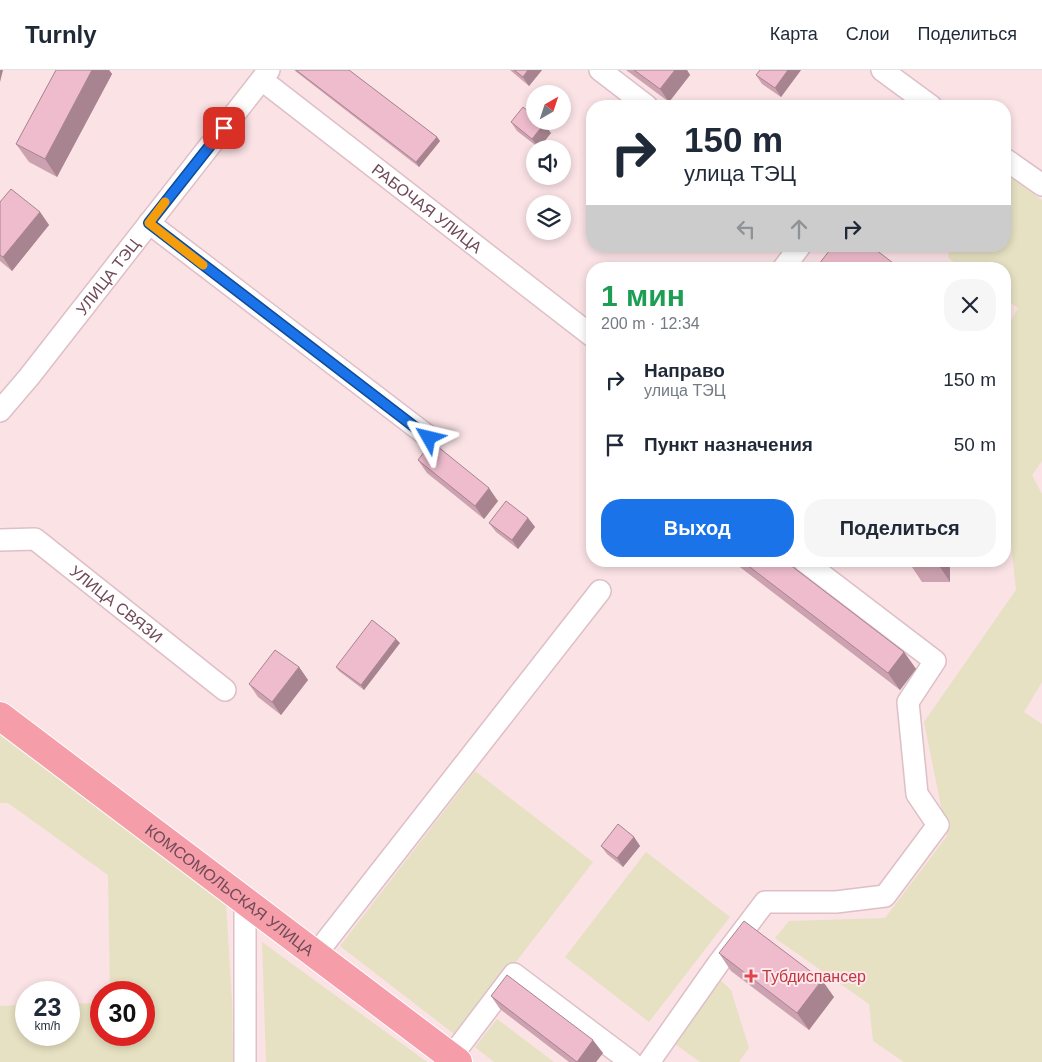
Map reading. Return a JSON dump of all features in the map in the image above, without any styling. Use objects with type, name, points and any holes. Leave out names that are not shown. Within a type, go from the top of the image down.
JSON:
[{"type":"main road","name":"КОМСОМОЛЬСКАЯ УЛИЦА","points":[[0,716],[455,1059]]},
{"type":"street","points":[[600,70],[639,100]]},
{"type":"street","points":[[882,70],[908,100]]},
{"type":"street","name":"УЛИЦА ТЭЦ","points":[[0,411],[266,75]]},
{"type":"street","name":"РАБОЧАЯ УЛИЦА","points":[[266,75],[586,331]]},
{"type":"street","points":[[1011,163],[1042,185]]},
{"type":"street","points":[[149,223],[429,438]]},
{"type":"street","name":"УЛИЦА СВЯЗИ","points":[[0,540],[35,539],[225,690]]},
{"type":"street","points":[[649,1062],[718,964],[765,902],[836,902],[885,896],[938,825],[917,794],[908,702],[935,662],[812,567]]},
{"type":"street","points":[[316,954],[600,591]]},
{"type":"street","points":[[245,901],[245,1062]]},
{"type":"street","points":[[455,1059],[514,974],[630,1062]]},
{"type":"shaded area","points":[[1011,178],[1042,200],[1042,461],[1032,475],[1042,494],[1042,682],[1024,712],[1042,724],[1042,1062],[904,1062],[873,1041],[869,1004],[775,938],[789,921],[885,918],[947,836],[924,722],[1016,590],[1011,545],[1011,320],[1018,308],[1011,303],[1011,262],[954,262],[948,258],[949,252],[1011,252]]},
{"type":"shaded area","points":[[0,735],[226,904],[232,1000],[233,1062],[0,1062],[0,1006],[15,1005],[15,1046],[80,1046],[80,1004],[90,1003],[90,1046],[155,1046],[155,981],[110,981],[108,875],[8,803],[0,803]]},
{"type":"shaded area","points":[[475,771],[593,862],[458,1037],[340,946]]},
{"type":"shaded area","points":[[646,852],[730,917],[649,1022],[565,957]]},
{"type":"shaded area","points":[[262,942],[427,1062],[266,1062]]},
{"type":"shaded area","points":[[717,977],[731,990],[749,1048],[739,1062],[700,1062],[671,1041]]},
{"type":"shaded area","points":[[497,1019],[554,1062],[494,1062],[475,1047]]},
{"type":"building","points":[[56,70],[92,70],[45,159],[16,144]]},
{"type":"building","points":[[296,70],[349,70],[437,137],[416,162]]},
{"type":"building","points":[[514,70],[528,70],[523,77]]},
{"type":"building","points":[[634,70],[675,70],[660,89]]},
{"type":"building","points":[[760,70],[788,70],[775,88],[756,75]]},
{"type":"building","points":[[523,107],[526,110],[526,130],[539,130],[532,139],[511,122]]},
{"type":"building","points":[[11,189],[40,212],[3,257],[0,255],[0,202]]},
{"type":"building","points":[[828,252],[879,252],[892,262],[821,262]]},
{"type":"building","points":[[432,442],[489,488],[475,506],[418,460]]},
{"type":"building","points":[[506,501],[528,518],[512,540],[489,523]]},
{"type":"building","points":[[750,567],[793,567],[904,652],[888,673]]},
{"type":"building","points":[[372,620],[396,639],[361,685],[336,667]]},
{"type":"building","points":[[275,650],[299,667],[272,702],[249,684]]},
{"type":"building","points":[[618,824],[634,837],[617,858],[601,846]]},
{"type":"building","points":[[744,921],[822,980],[797,1013],[719,953]]},
{"type":"building","points":[[507,975],[593,1040],[577,1062],[491,996]]},
{"type":"slow traffic","points":[[165,202],[149,223],[203,265]]},
{"type":"place","name":"Тубдиспансер","points":[[751,976]]},
{"type":"route","points":[[224,128],[149,223],[429,438]]}]
